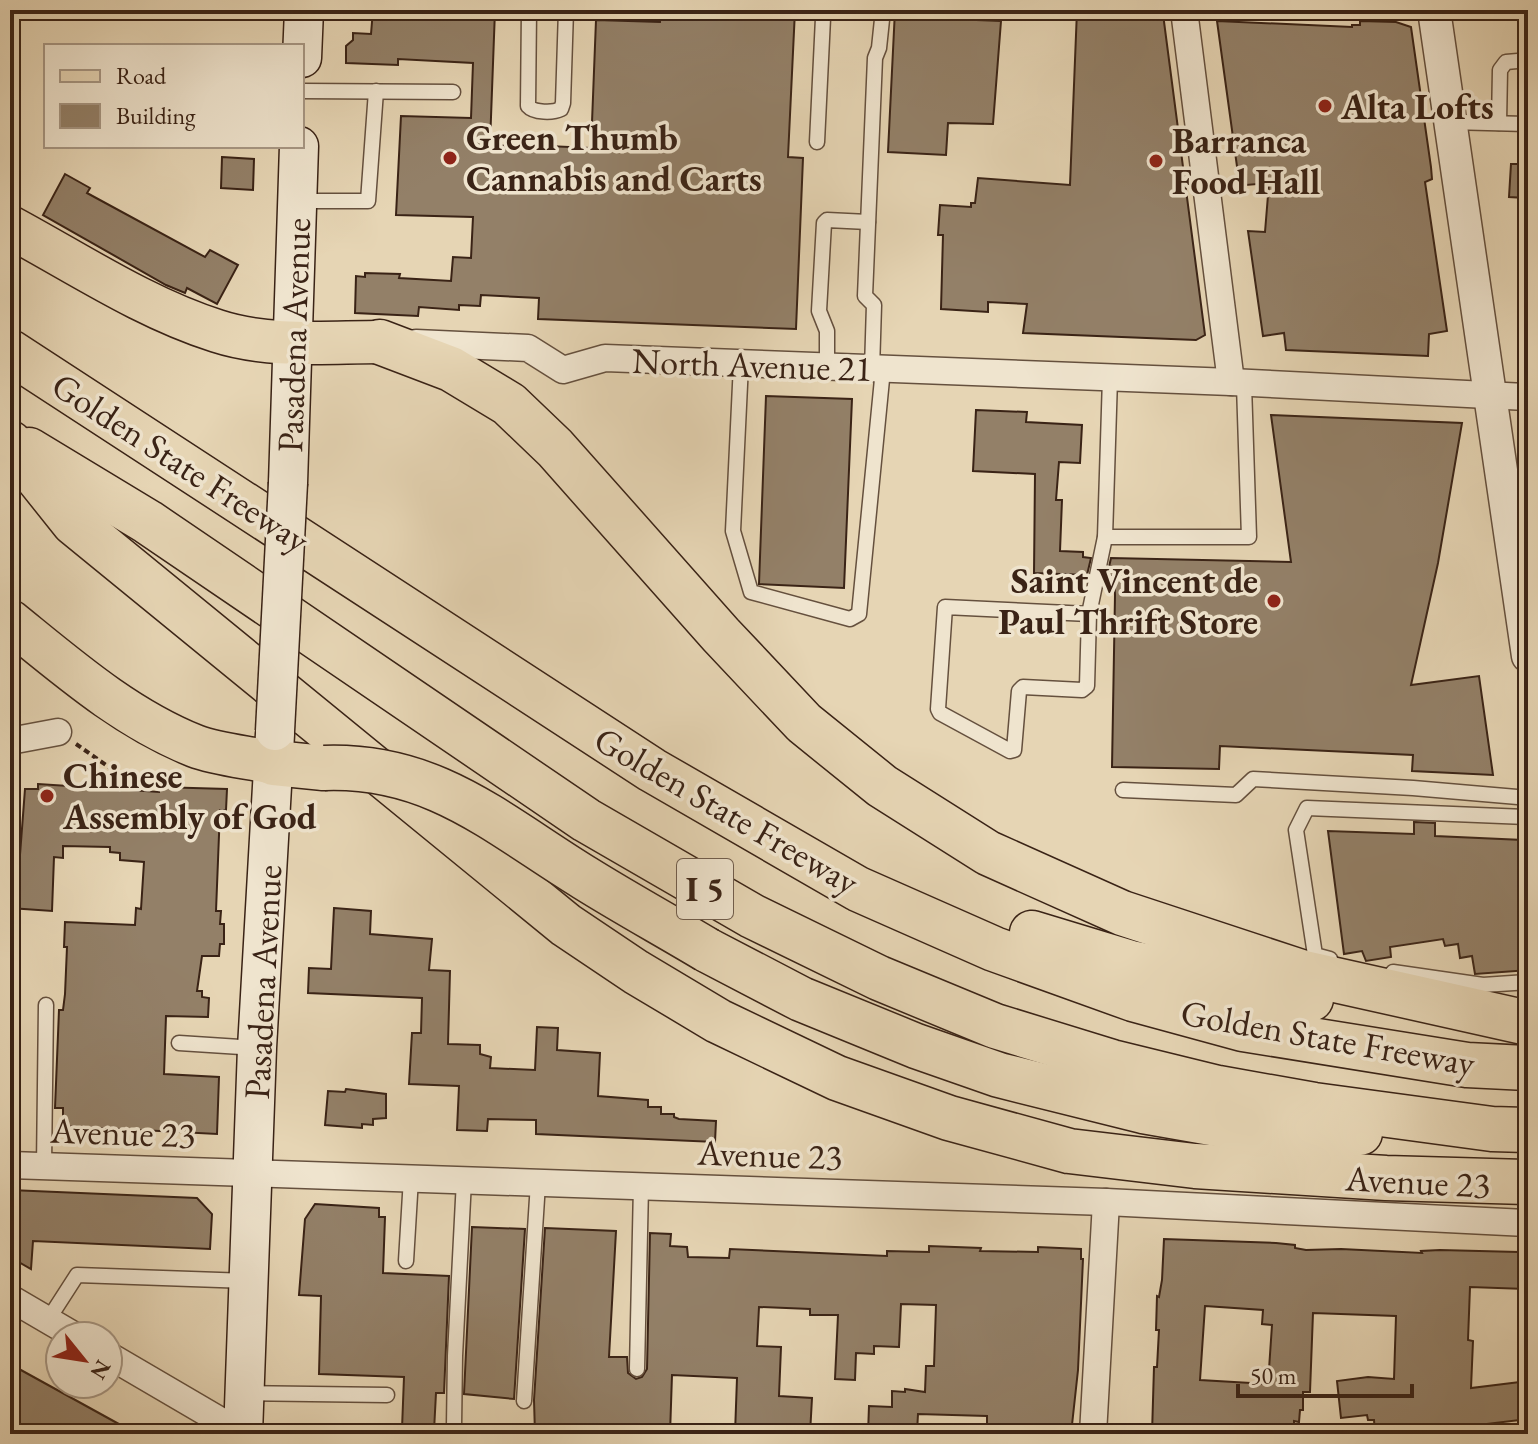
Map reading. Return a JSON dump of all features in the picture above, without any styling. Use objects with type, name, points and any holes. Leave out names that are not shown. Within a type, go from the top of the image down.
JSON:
[{"type":"highway","points":[[380,342],[451,369],[509,404],[555,448],[721,635],[804,723],[882,786],[988,853],[1122,913],[1304,973],[1528,1023]]},
{"type":"highway","name":"Golden State Freeway","points":[[10,352],[652,770],[858,889],[994,949],[1133,999],[1243,1029],[1467,1065],[1528,1068]]},
{"type":"highway","points":[[10,441],[74,523],[270,684],[566,925],[718,1021],[837,1078],[949,1118],[1069,1151],[1195,1166],[1386,1178],[1528,1182]]},
{"type":"highway","name":"Golden State Freeway","points":[[10,441],[148,522],[586,820],[752,916],[879,978],[995,1026],[1112,1062],[1218,1088],[1314,1105],[1510,1130]]},
{"type":"highway","points":[[274,747],[324,768],[384,771],[422,782],[470,803],[584,878],[707,950],[801,999],[916,1046],[999,1075],[1143,1111],[1280,1135],[1510,1130]]},
{"type":"highway","points":[[858,889],[993,921],[1131,963],[1286,995],[1441,1019],[1528,1023]]},
{"type":"main road","points":[[303,44],[304,10]]},
{"type":"main road","name":"Pasadena Avenue","points":[[243,1434],[257,1048],[288,483],[299,148]]},
{"type":"main road","name":"North Avenue 21","points":[[10,227],[154,305],[218,332],[293,343],[380,342]]},
{"type":"main road","points":[[10,621],[108,699],[160,731],[199,747],[274,747]]},
{"type":"street","points":[[1184,10],[1238,384]]},
{"type":"street","points":[[1434,10],[1448,122],[1524,604],[1528,656]]},
{"type":"street","name":"North Avenue 21","points":[[380,342],[528,348],[563,370],[605,358],[1528,397]]},
{"type":"street","points":[[10,741],[58,732]]},
{"type":"street","name":"Avenue 23","points":[[10,1165],[1106,1202],[1528,1223]]},
{"type":"street","points":[[1093,1434],[1106,1202]]},
{"type":"street","points":[[10,1298],[48,1320]]},
{"type":"street","points":[[124,1364],[243,1434]]},
{"type":"lane","points":[[529,10],[528,106],[534,110],[557,111],[563,103],[566,10]]},
{"type":"lane","points":[[817,142],[823,18],[829,10]]},
{"type":"lane","points":[[741,364],[733,531],[751,592],[850,619],[859,614],[878,369],[874,305],[865,296],[875,58],[883,10],[871,10]]},
{"type":"lane","points":[[1499,123],[1500,70],[1506,62],[1528,60]]},
{"type":"lane","points":[[304,91],[453,92]]},
{"type":"lane","points":[[298,201],[368,201],[376,91]]},
{"type":"lane","points":[[1448,122],[1528,124]]},
{"type":"lane","points":[[827,367],[827,331],[819,311],[824,223],[827,220],[868,222]]},
{"type":"lane","points":[[1089,614],[945,607],[940,713],[1010,751],[1014,750],[1021,688],[1082,690],[1087,686],[1089,614],[1105,537],[1110,378]]},
{"type":"lane","points":[[1105,537],[1249,537],[1238,384]]},
{"type":"lane","points":[[1123,790],[1236,795],[1253,779],[1528,798]]},
{"type":"lane","points":[[1346,962],[1315,955],[1296,830],[1307,808],[1528,817]]},
{"type":"lane","points":[[1376,969],[1483,985],[1528,982]]},
{"type":"lane","points":[[44,1166],[46,1005]]},
{"type":"lane","points":[[179,1043],[257,1048]]},
{"type":"lane","points":[[406,1261],[411,1178]]},
{"type":"lane","points":[[454,1426],[456,1313],[464,1180]]},
{"type":"lane","points":[[524,1401],[538,1183]]},
{"type":"lane","points":[[637,1369],[641,1186]]},
{"type":"lane","points":[[48,1320],[77,1275],[248,1281]]},
{"type":"lane","points":[[244,1393],[387,1395]]},
{"type":"path","points":[[58,732],[123,777],[194,779]]},
{"type":"building","points":[[373,10],[495,10],[490,144],[525,148],[526,145],[591,148],[596,20],[660,22],[661,10],[795,10],[788,157],[803,158],[796,329],[538,319],[539,298],[481,295],[480,306],[459,305],[459,310],[419,307],[418,316],[355,313],[356,276],[365,277],[365,273],[400,274],[399,278],[451,281],[453,257],[471,258],[473,217],[396,215],[401,116],[471,118],[473,63],[398,59],[398,65],[346,63],[346,46],[353,40],[353,33],[371,34]]},
{"type":"building","points":[[895,10],[953,10],[952,19],[1001,21],[993,124],[948,123],[946,155],[888,152]]},
{"type":"building","points":[[1077,10],[1163,14],[1205,335],[1196,340],[1023,333],[1027,304],[988,302],[988,312],[941,309],[943,235],[938,235],[940,205],[971,207],[971,203],[975,203],[978,178],[1070,185]]},
{"type":"building","points":[[1217,21],[1352,27],[1360,25],[1360,21],[1396,22],[1411,27],[1431,167],[1432,179],[1425,182],[1447,331],[1429,334],[1428,356],[1286,350],[1284,333],[1263,336],[1248,231],[1265,232],[1269,183],[1246,185],[1245,181],[1239,181]]},
{"type":"building","points":[[222,157],[254,159],[253,190],[221,188]]},
{"type":"building","points":[[1511,164],[1528,164],[1528,198],[1509,197]]},
{"type":"building","points":[[65,174],[90,188],[87,193],[205,257],[210,250],[238,265],[217,304],[187,288],[185,293],[166,285],[43,215]]},
{"type":"building","points":[[766,396],[852,399],[844,588],[759,584]]},
{"type":"building","points":[[976,410],[1027,412],[1026,422],[1082,425],[1080,463],[1059,462],[1056,500],[1062,500],[1060,551],[1083,552],[1083,557],[1091,558],[1087,575],[1034,573],[1035,474],[973,471]]},
{"type":"building","points":[[1271,415],[1462,423],[1438,563],[1411,685],[1479,676],[1493,775],[1412,771],[1413,755],[1220,746],[1219,769],[1112,767],[1115,595],[1114,576],[1107,576],[1111,558],[1291,562]]},
{"type":"building","points":[[38,784],[159,792],[159,787],[227,789],[226,810],[220,810],[216,911],[221,911],[224,944],[220,944],[219,956],[202,956],[197,991],[202,991],[202,997],[209,998],[208,1017],[166,1016],[164,1074],[219,1077],[217,1134],[63,1126],[63,1108],[55,1108],[59,1010],[63,1010],[65,994],[65,922],[135,925],[136,908],[141,909],[144,862],[120,860],[120,853],[110,852],[110,847],[63,846],[63,858],[54,857],[52,911],[10,908],[12,868],[19,868],[25,789],[38,789]]},
{"type":"building","points":[[1414,822],[1435,823],[1435,836],[1523,840],[1528,874],[1528,970],[1475,974],[1472,956],[1460,958],[1458,944],[1445,946],[1443,939],[1390,947],[1391,957],[1366,961],[1362,951],[1344,954],[1328,831],[1414,834]]},
{"type":"building","points":[[334,908],[371,911],[370,934],[432,939],[429,970],[450,971],[448,1044],[480,1045],[480,1054],[491,1057],[490,1068],[535,1070],[537,1027],[558,1028],[557,1050],[600,1053],[598,1096],[648,1100],[648,1107],[661,1107],[661,1114],[674,1114],[679,1119],[716,1121],[715,1142],[536,1134],[536,1120],[488,1119],[487,1131],[457,1130],[459,1086],[409,1084],[412,1033],[421,1033],[422,998],[308,993],[309,968],[331,969]]},
{"type":"building","points":[[346,1089],[386,1094],[386,1118],[373,1119],[373,1125],[362,1124],[362,1128],[325,1125],[328,1091],[345,1092]]},
{"type":"building","points":[[10,1190],[197,1198],[212,1214],[210,1249],[33,1241],[31,1269],[10,1257]]},
{"type":"building","points":[[315,1204],[379,1208],[379,1217],[385,1217],[383,1273],[449,1276],[444,1393],[436,1393],[434,1431],[429,1431],[429,1434],[410,1433],[410,1430],[402,1429],[404,1377],[319,1374],[321,1296],[299,1295],[305,1219]]},
{"type":"building","points":[[472,1227],[525,1229],[514,1399],[464,1394]]},
{"type":"building","points":[[545,1228],[616,1231],[609,1357],[627,1357],[628,1373],[636,1379],[642,1377],[647,1369],[650,1233],[671,1234],[670,1246],[687,1247],[688,1257],[729,1258],[730,1249],[887,1256],[887,1251],[929,1252],[929,1246],[981,1248],[980,1251],[1038,1252],[1038,1247],[1081,1249],[1078,1370],[1071,1434],[997,1434],[997,1431],[987,1431],[987,1416],[918,1414],[917,1432],[868,1434],[869,1406],[892,1407],[892,1391],[925,1392],[926,1366],[934,1366],[936,1305],[901,1304],[899,1347],[874,1346],[874,1354],[856,1353],[855,1380],[835,1379],[838,1315],[810,1315],[810,1309],[759,1307],[757,1346],[781,1347],[779,1396],[812,1398],[810,1434],[735,1434],[737,1378],[672,1375],[670,1434],[535,1434],[534,1400]]},
{"type":"building","points":[[1164,1239],[1276,1243],[1306,1250],[1422,1253],[1440,1250],[1518,1252],[1518,1255],[1528,1255],[1528,1289],[1470,1287],[1468,1340],[1473,1341],[1471,1388],[1528,1381],[1528,1419],[1437,1430],[1429,1429],[1429,1426],[1375,1433],[1374,1420],[1368,1420],[1367,1415],[1341,1418],[1337,1381],[1368,1377],[1394,1379],[1396,1316],[1313,1313],[1310,1392],[1303,1392],[1303,1410],[1300,1410],[1299,1422],[1294,1421],[1294,1434],[1152,1434],[1154,1367],[1157,1367],[1159,1330],[1156,1330],[1157,1296],[1162,1280]],"holes":[[[1205,1306],[1263,1310],[1262,1324],[1272,1325],[1268,1384],[1200,1380]]]},
{"type":"building","points":[[10,1364],[44,1383],[44,1400],[75,1400],[137,1434],[10,1434]]},
{"type":"place","name":"Alta Lofts","points":[[1325,106]]},
{"type":"place","name":"Green Thumb Cannabis and Carts","points":[[450,158]]},
{"type":"place","name":"Barranca Food Hall","points":[[1156,161]]},
{"type":"place","name":"Saint Vincent de Paul Thrift Store","points":[[1274,601]]},
{"type":"place","name":"Chinese Assembly of God","points":[[47,796]]}]
